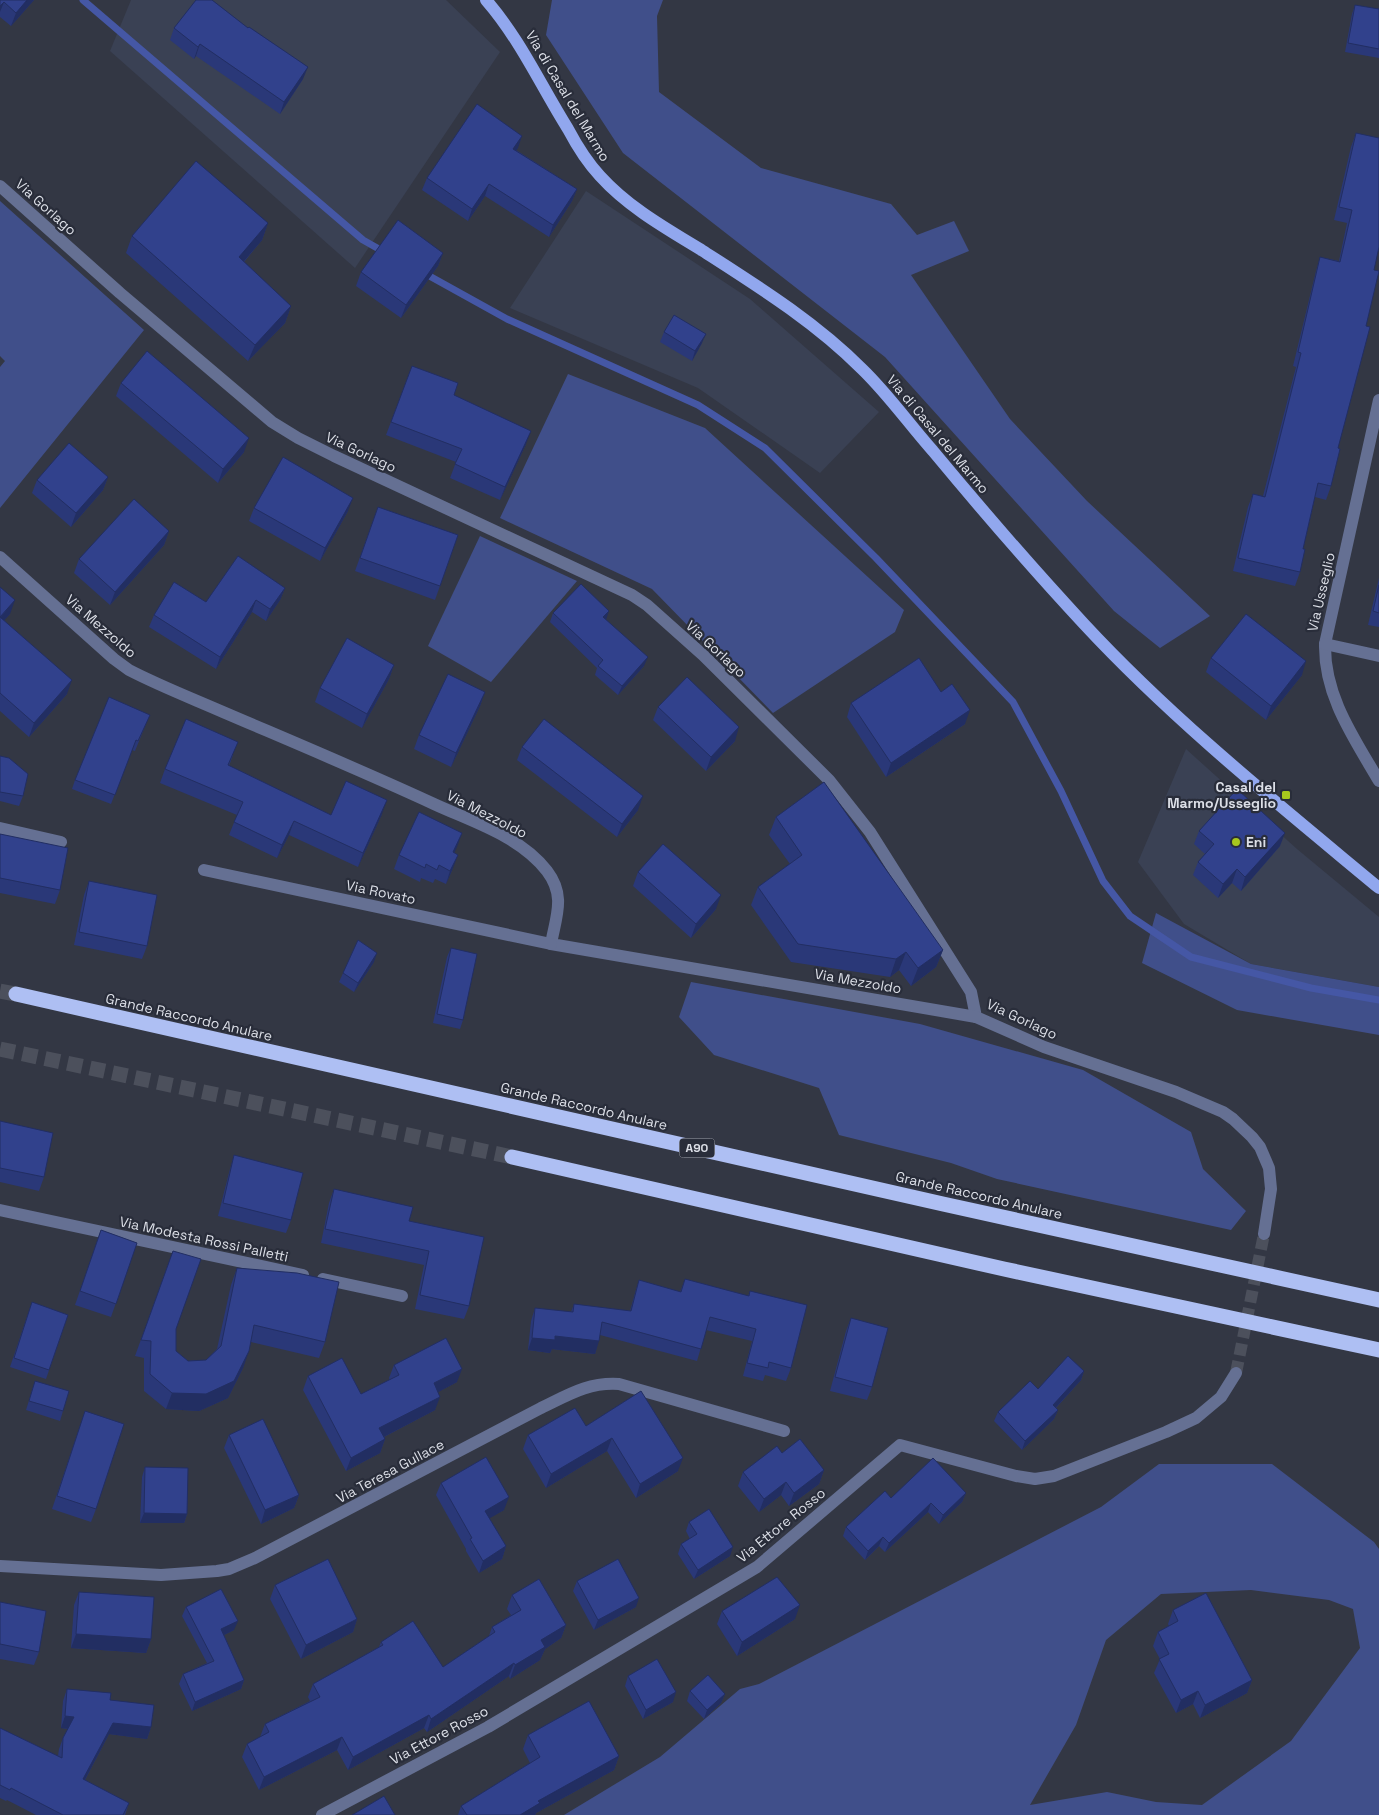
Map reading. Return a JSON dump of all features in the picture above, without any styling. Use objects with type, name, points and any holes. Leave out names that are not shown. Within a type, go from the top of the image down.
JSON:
[{"type":"highway","name":"Grande Raccordo Anulare","points":[[16,994],[943,1204],[1379,1300]]},
{"type":"highway","points":[[512,1157],[1013,1272],[1379,1350]]},
{"type":"main road","name":"Via di Casal del Marmo","points":[[486,0],[512,32],[578,146],[598,174],[610,186],[648,216],[785,305],[838,346],[864,370],[992,521],[1087,627],[1153,692],[1214,748],[1379,888]]},
{"type":"street","name":"Via Gorlago","points":[[0,186],[272,422],[298,438],[334,456],[617,588],[647,605],[703,655],[829,780],[864,824],[971,992],[976,1017],[1044,1047],[1176,1092],[1224,1112],[1252,1137],[1260,1147],[1269,1168],[1271,1189],[1264,1234]]},
{"type":"street","name":"Via Usseglio","points":[[1379,400],[1325,644],[1326,670],[1333,697],[1379,781]]},
{"type":"street","name":"Via Mezzoldo","points":[[0,557],[114,659],[129,670],[413,794],[521,847],[547,872],[556,886],[559,895],[551,944],[976,1017]]},
{"type":"street","points":[[1325,644],[1379,656]]},
{"type":"street","points":[[0,828],[61,842]]},
{"type":"street","name":"Via Rovato","points":[[204,870],[551,944]]},
{"type":"street","name":"Via Modesta Rossi Palletti","points":[[0,1210],[402,1296]]},
{"type":"street","name":"Via Ettore Rosso","points":[[322,1815],[488,1727],[757,1567],[900,1446],[1016,1476],[1035,1478],[1054,1476],[1196,1418],[1221,1397],[1236,1373]]},
{"type":"street","name":"Via Teresa Gullace","points":[[0,1566],[161,1575],[205,1573],[229,1569],[263,1554],[541,1408],[579,1390],[604,1383],[619,1384],[784,1431]]},
{"type":"shaded area","points":[[131,0],[446,0],[500,52],[355,268],[110,51]]},
{"type":"shaded area","points":[[552,0],[663,0],[657,16],[659,92],[761,168],[891,204],[917,235],[954,221],[969,251],[911,275],[1010,419],[1087,501],[1210,616],[1160,648],[1114,611],[885,357],[623,153],[546,35]]},
{"type":"shaded area","points":[[586,191],[750,299],[879,412],[820,473],[698,388],[510,308]]},
{"type":"shaded area","points":[[0,201],[144,330],[0,508],[0,367],[5,361],[0,356]]},
{"type":"shaded area","points":[[568,374],[705,428],[904,610],[895,632],[773,713],[652,589],[500,518]]},
{"type":"shaded area","points":[[480,536],[577,581],[491,682],[428,646]]},
{"type":"shaded area","points":[[1186,749],[1297,849],[1379,917],[1379,987],[1251,964],[1184,924],[1138,862]]},
{"type":"shaded area","points":[[1156,913],[1251,964],[1379,987],[1379,1035],[1237,1010],[1142,963]]},
{"type":"shaded area","points":[[691,982],[920,1024],[1083,1070],[1191,1132],[1203,1169],[1246,1211],[1231,1230],[997,1179],[951,1163],[839,1135],[819,1088],[714,1055],[679,1017]]},
{"type":"shaded area","points":[[1159,1464],[1272,1464],[1374,1542],[1379,1549],[1379,1815],[564,1815],[660,1757],[740,1689],[759,1684],[1101,1507]],"holes":[[[1251,1590],[1329,1600],[1353,1609],[1360,1648],[1291,1741],[1202,1805],[1156,1802],[1107,1792],[1030,1805],[1076,1725],[1106,1640],[1161,1594]]]},
{"type":"building","points":[[0,0],[27,0],[16,13],[4,2],[0,6]]},
{"type":"building","points":[[196,0],[212,0],[248,28],[308,67],[284,102],[200,44],[198,47],[174,28]]},
{"type":"building","points":[[1355,5],[1379,9],[1379,49],[1348,43]]},
{"type":"building","points":[[477,104],[522,136],[513,149],[577,189],[553,225],[489,184],[472,209],[427,178]]},
{"type":"building","points":[[1356,133],[1379,138],[1379,247],[1374,270],[1379,271],[1366,326],[1370,327],[1338,448],[1340,449],[1331,486],[1318,483],[1303,549],[1305,549],[1300,572],[1238,558],[1253,494],[1265,497],[1301,353],[1298,352],[1320,257],[1340,262],[1352,210],[1339,207]]},
{"type":"building","points":[[196,161],[268,223],[239,257],[291,306],[255,345],[132,236]]},
{"type":"building","points":[[398,220],[443,253],[406,305],[361,272]]},
{"type":"building","points":[[674,315],[706,334],[695,351],[664,332]]},
{"type":"building","points":[[147,351],[249,438],[223,469],[121,383]]},
{"type":"building","points":[[412,366],[458,383],[454,395],[531,431],[505,487],[455,464],[462,449],[391,422]]},
{"type":"building","points":[[69,443],[108,477],[76,513],[37,480]]},
{"type":"building","points":[[283,457],[353,498],[325,548],[254,508]]},
{"type":"building","points":[[134,499],[169,531],[115,592],[79,559]]},
{"type":"building","points":[[378,507],[458,535],[440,586],[360,558]]},
{"type":"building","points":[[238,556],[285,588],[270,609],[256,600],[220,657],[154,615],[174,582],[206,602]]},
{"type":"building","points":[[581,584],[609,611],[603,617],[648,657],[622,686],[598,666],[603,660],[553,613]]},
{"type":"building","points":[[1379,585],[1379,613],[1373,611]]},
{"type":"building","points":[[0,587],[15,600],[0,617]]},
{"type":"building","points":[[1246,614],[1306,661],[1271,706],[1211,658]]},
{"type":"building","points":[[0,617],[72,680],[34,723],[0,693]]},
{"type":"building","points":[[347,638],[394,665],[367,714],[320,688]]},
{"type":"building","points":[[919,658],[941,692],[952,684],[970,710],[891,763],[851,703]]},
{"type":"building","points":[[448,674],[485,692],[456,753],[419,735]]},
{"type":"building","points":[[687,677],[739,727],[711,757],[658,707]]},
{"type":"building","points":[[109,697],[150,715],[138,741],[136,740],[115,795],[75,780]]},
{"type":"building","points":[[186,719],[238,742],[228,765],[331,815],[346,781],[387,800],[363,853],[294,821],[282,845],[234,822],[243,802],[165,769]]},
{"type":"building","points":[[544,719],[643,796],[622,824],[522,747]]},
{"type":"building","points":[[0,756],[9,758],[28,774],[23,796],[0,792]]},
{"type":"building","points":[[824,782],[943,950],[918,968],[906,952],[896,959],[798,944],[758,887],[802,855],[776,817]]},
{"type":"building","points":[[1237,789],[1285,833],[1245,877],[1237,869],[1223,884],[1198,862],[1214,844],[1199,831]]},
{"type":"building","points":[[419,812],[462,833],[453,852],[458,855],[450,871],[439,865],[437,870],[426,864],[425,868],[399,855]]},
{"type":"building","points":[[0,834],[68,848],[60,890],[0,878]]},
{"type":"building","points":[[663,844],[721,895],[696,924],[638,872]]},
{"type":"building","points":[[89,881],[157,895],[147,946],[79,932]]},
{"type":"building","points":[[358,940],[377,953],[358,983],[343,973]]},
{"type":"building","points":[[451,948],[477,954],[463,1020],[437,1014]]},
{"type":"building","points":[[0,1121],[53,1133],[44,1177],[0,1168]]},
{"type":"building","points":[[234,1155],[303,1173],[291,1220],[223,1203]]},
{"type":"building","points":[[334,1189],[413,1207],[409,1221],[484,1237],[469,1306],[420,1295],[429,1251],[325,1229]]},
{"type":"building","points":[[101,1230],[137,1243],[116,1304],[80,1291]]},
{"type":"building","points":[[173,1251],[201,1259],[176,1329],[176,1351],[188,1361],[206,1360],[221,1346],[237,1268],[297,1273],[339,1282],[325,1342],[254,1325],[249,1351],[234,1381],[206,1394],[172,1393],[150,1374],[151,1341],[141,1340]]},
{"type":"building","points":[[685,1279],[749,1296],[750,1291],[807,1305],[791,1368],[769,1362],[768,1368],[747,1363],[756,1329],[710,1317],[701,1349],[602,1322],[599,1341],[555,1336],[555,1340],[532,1338],[535,1308],[573,1312],[574,1304],[631,1311],[639,1280],[681,1292]]},
{"type":"building","points":[[32,1302],[68,1315],[49,1370],[14,1358]]},
{"type":"building","points":[[851,1318],[888,1328],[872,1387],[835,1377]]},
{"type":"building","points":[[446,1338],[462,1369],[434,1383],[440,1397],[379,1428],[385,1439],[351,1458],[308,1376],[342,1358],[361,1394],[399,1375],[394,1365]]},
{"type":"building","points":[[1068,1356],[1084,1371],[1053,1405],[1058,1410],[1025,1441],[998,1412],[1030,1381],[1038,1389]]},
{"type":"building","points":[[35,1381],[69,1391],[63,1411],[29,1401]]},
{"type":"building","points":[[641,1391],[683,1458],[640,1484],[612,1438],[551,1474],[528,1435],[575,1408],[586,1426]]},
{"type":"building","points":[[85,1411],[124,1424],[96,1509],[57,1496]]},
{"type":"building","points":[[263,1419],[299,1495],[265,1510],[229,1435]]},
{"type":"building","points":[[800,1439],[824,1470],[794,1493],[786,1482],[764,1499],[743,1472],[777,1446],[782,1453]]},
{"type":"building","points":[[486,1457],[509,1497],[485,1511],[506,1546],[483,1561],[441,1483]]},
{"type":"building","points":[[933,1458],[966,1493],[943,1515],[931,1503],[889,1543],[883,1537],[868,1551],[846,1527],[885,1491],[891,1498]]},
{"type":"building","points":[[145,1467],[188,1468],[187,1514],[144,1513]]},
{"type":"building","points":[[709,1509],[733,1547],[698,1570],[681,1544],[697,1534],[689,1522]]},
{"type":"building","points":[[328,1559],[357,1619],[306,1645],[275,1585]]},
{"type":"building","points":[[618,1559],[639,1598],[598,1620],[577,1581]]},
{"type":"building","points":[[777,1577],[800,1605],[742,1642],[722,1611]]},
{"type":"building","points":[[539,1579],[566,1625],[541,1640],[545,1647],[515,1665],[514,1663],[431,1719],[429,1715],[353,1757],[342,1737],[264,1777],[247,1744],[269,1732],[265,1724],[320,1697],[313,1684],[383,1645],[381,1642],[413,1621],[443,1667],[495,1632],[492,1627],[521,1610],[512,1595]]},
{"type":"building","points":[[221,1589],[238,1621],[221,1629],[244,1680],[195,1702],[183,1674],[214,1661],[186,1607]]},
{"type":"building","points":[[79,1592],[154,1597],[151,1639],[76,1634]]},
{"type":"building","points":[[1206,1593],[1252,1680],[1205,1705],[1198,1691],[1181,1700],[1159,1659],[1169,1654],[1158,1632],[1178,1621],[1173,1610]]},
{"type":"building","points":[[0,1602],[46,1611],[39,1652],[0,1644]]},
{"type":"building","points":[[657,1659],[676,1692],[646,1710],[628,1676]]},
{"type":"building","points":[[708,1675],[725,1694],[707,1710],[690,1691]]},
{"type":"building","points":[[67,1689],[111,1693],[110,1700],[154,1705],[151,1727],[113,1723],[83,1779],[129,1803],[123,1815],[63,1815],[11,1788],[10,1790],[0,1785],[0,1728],[62,1758],[63,1738],[74,1717],[65,1716]]},
{"type":"building","points":[[589,1701],[619,1756],[538,1801],[540,1803],[520,1815],[467,1815],[461,1806],[540,1757],[528,1735]]},
{"type":"building","points":[[384,1796],[395,1815],[352,1815]]},
{"type":"waterway","points":[[83,0],[363,240],[386,253]]},
{"type":"waterway","points":[[424,273],[507,319],[698,405],[765,448],[876,558],[1013,702],[1061,791],[1103,881],[1130,916],[1191,957],[1311,988],[1379,1000]]},
{"type":"tunnel","points":[[0,991],[16,994]]},
{"type":"tunnel","points":[[0,1049],[512,1157]]},
{"type":"tunnel","points":[[1236,1373],[1264,1234]]},
{"type":"place","name":"Casal del Marmo/Usseglio","points":[[1286,795]]},
{"type":"place","name":"Eni","points":[[1236,842]]}]
